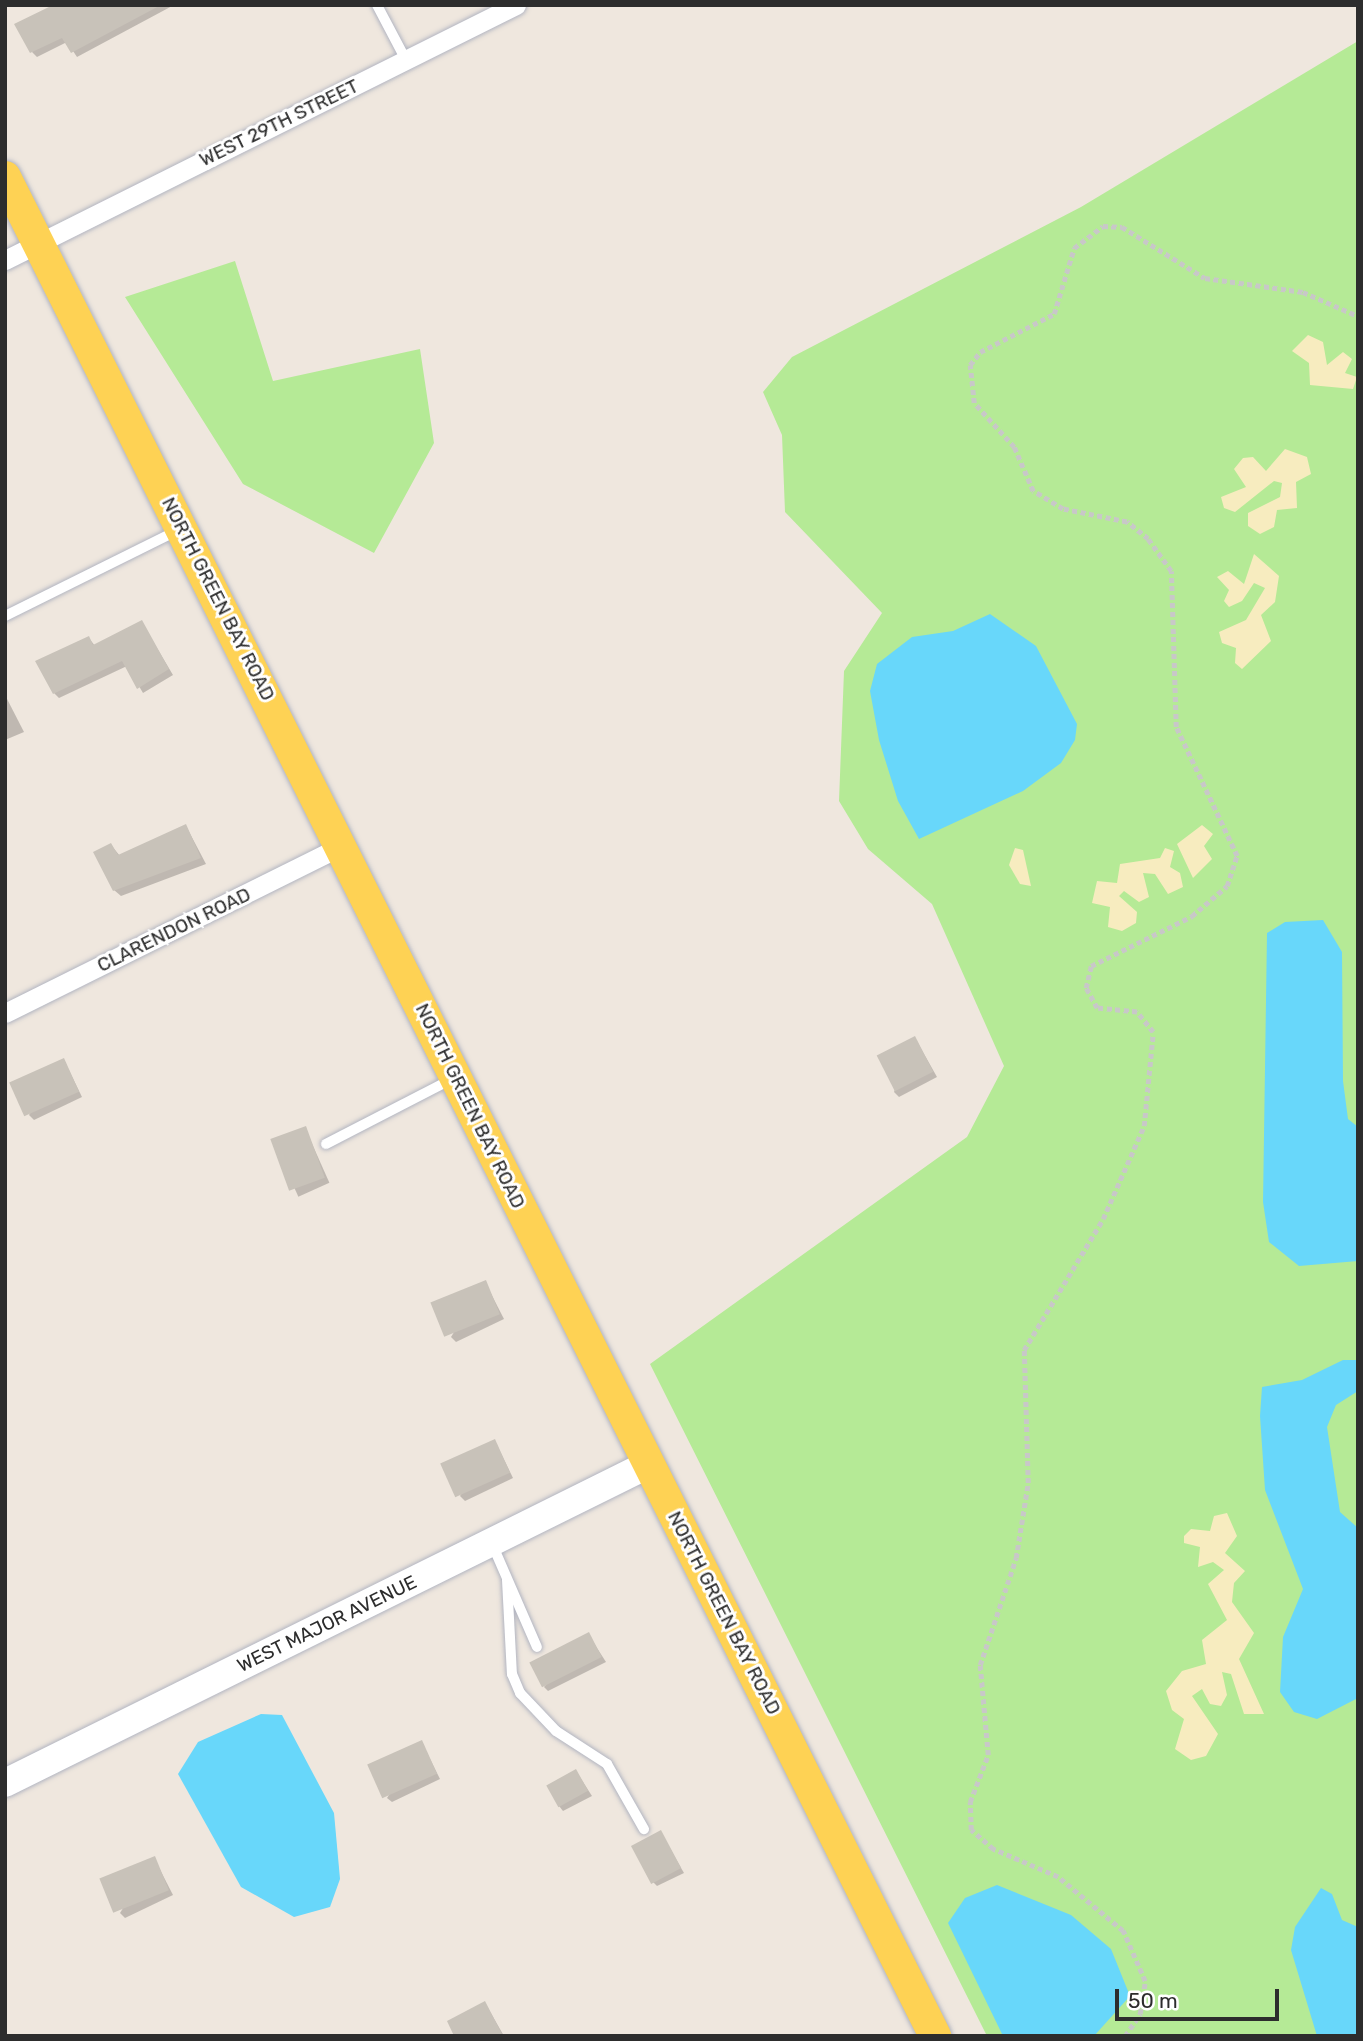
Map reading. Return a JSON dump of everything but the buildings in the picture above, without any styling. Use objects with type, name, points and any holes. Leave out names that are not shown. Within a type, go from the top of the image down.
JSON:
[{"type":"main road","name":"NORTH GREEN BAY ROAD","points":[[5,177],[41,242],[935,2036]]},
{"type":"street","name":"WEST 29TH STREET","points":[[5,260],[516,5]]},
{"type":"street","name":"CLARENDON ROAD","points":[[5,1013],[342,846]]},
{"type":"street","name":"WEST MAJOR AVENUE","points":[[5,1783],[649,1464]]},
{"type":"lane","points":[[377,5],[406,60]]},
{"type":"lane","points":[[5,616],[182,528]]},
{"type":"lane","points":[[326,1144],[456,1077]]},
{"type":"lane","points":[[491,1542],[537,1647]]},
{"type":"lane","points":[[508,1580],[512,1674],[520,1693],[556,1731],[607,1764],[644,1829]]},
{"type":"path","points":[[1125,2036],[1140,2014],[1145,1981],[1123,1931],[1058,1877],[993,1849],[971,1830],[970,1802],[988,1755],[980,1665],[1016,1558],[1028,1483],[1024,1350],[1103,1219],[1143,1126],[1153,1032],[1137,1013],[1097,1008],[1086,988],[1091,966],[1192,916],[1227,886],[1237,856],[1176,727],[1171,571],[1127,522],[1058,508],[1033,491],[1014,447],[980,415],[969,378],[981,352],[1054,314],[1074,248],[1103,226],[1122,227],[1205,278],[1303,292],[1358,316]]},
{"type":"green space","points":[[1358,41],[1358,2036],[987,2036],[650,1364],[967,1137],[1004,1066],[932,904],[868,849],[839,801],[844,671],[882,613],[785,512],[782,435],[763,392],[792,357],[1081,207]]},
{"type":"green space","points":[[235,261],[273,381],[420,349],[434,443],[374,553],[243,484],[125,297]]},
{"type":"sand","points":[[1308,335],[1323,342],[1327,365],[1343,352],[1352,359],[1345,373],[1357,377],[1353,389],[1310,385],[1309,363],[1292,351]]},
{"type":"sand","points":[[1285,449],[1307,457],[1311,474],[1296,482],[1297,508],[1277,510],[1274,527],[1260,534],[1248,526],[1248,513],[1280,497],[1282,483],[1274,481],[1235,512],[1224,508],[1221,497],[1246,487],[1234,469],[1243,458],[1253,457],[1266,471]]},
{"type":"sand","points":[[1254,554],[1279,576],[1275,602],[1261,615],[1271,641],[1242,669],[1235,663],[1236,648],[1222,643],[1219,632],[1246,620],[1265,588],[1254,583],[1242,601],[1229,607],[1224,601],[1229,590],[1217,577],[1228,571],[1244,584]]},
{"type":"sand","points":[[1202,825],[1213,834],[1204,846],[1212,859],[1193,878],[1177,844]]},
{"type":"sand","points":[[1015,848],[1023,850],[1031,886],[1020,884],[1009,865]]},
{"type":"sand","points":[[1165,848],[1174,851],[1170,867],[1180,873],[1183,887],[1168,894],[1155,874],[1143,873],[1149,897],[1139,902],[1124,891],[1119,896],[1137,912],[1136,923],[1122,931],[1108,927],[1110,907],[1092,903],[1097,881],[1117,883],[1120,864],[1160,858]]},
{"type":"sand","points":[[1227,1513],[1237,1536],[1225,1553],[1245,1571],[1234,1583],[1232,1602],[1254,1633],[1239,1659],[1264,1714],[1244,1714],[1231,1674],[1222,1672],[1227,1695],[1221,1706],[1210,1704],[1202,1689],[1192,1696],[1218,1734],[1206,1756],[1191,1760],[1175,1749],[1184,1719],[1172,1710],[1166,1691],[1182,1671],[1206,1664],[1202,1640],[1227,1620],[1208,1584],[1224,1570],[1213,1562],[1198,1567],[1200,1547],[1184,1543],[1184,1536],[1191,1529],[1210,1531],[1214,1516]]},
{"type":"water","points":[[990,614],[1036,646],[1077,724],[1075,740],[1061,763],[1023,791],[919,839],[898,801],[879,740],[870,691],[877,664],[912,637],[953,631]]},
{"type":"water","points":[[1323,920],[1342,952],[1343,1081],[1348,1119],[1358,1127],[1358,1261],[1299,1266],[1269,1242],[1263,1202],[1267,933],[1285,922]]},
{"type":"water","points":[[1343,1360],[1358,1360],[1358,1391],[1336,1405],[1327,1427],[1340,1512],[1358,1528],[1358,1698],[1317,1719],[1294,1712],[1280,1692],[1283,1637],[1303,1589],[1265,1490],[1260,1416],[1262,1387],[1302,1380]]},
{"type":"water","points":[[261,1714],[282,1715],[334,1813],[340,1879],[330,1907],[294,1917],[241,1887],[178,1774],[198,1742]]},
{"type":"water","points":[[997,1885],[1071,1915],[1111,1949],[1130,1996],[1094,2036],[1003,2036],[948,1923],[965,1898]]},
{"type":"water","points":[[1321,1888],[1332,1894],[1342,1920],[1358,1927],[1358,2036],[1317,2036],[1291,1950],[1295,1927]]}]
